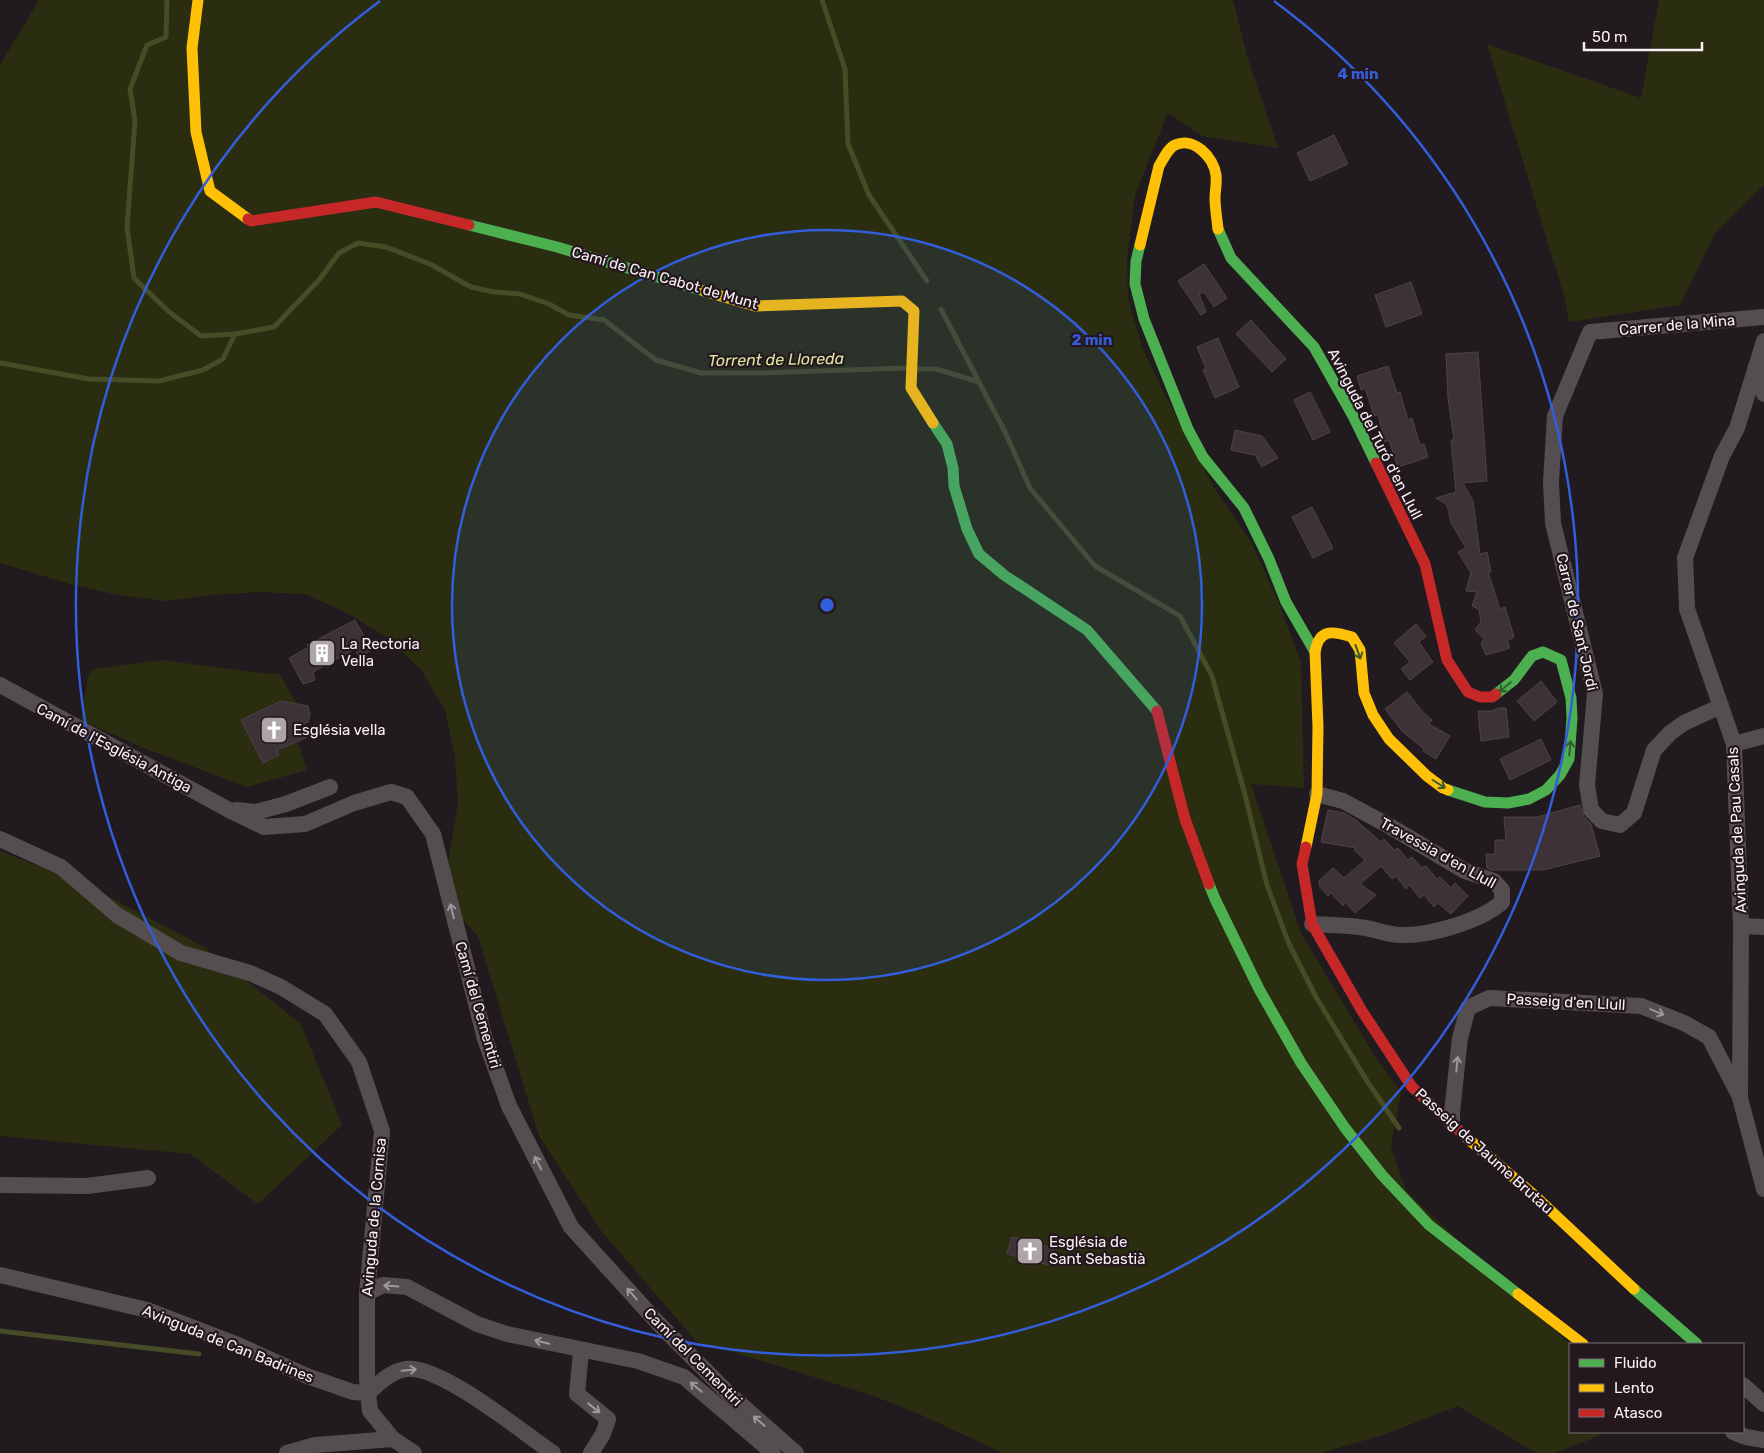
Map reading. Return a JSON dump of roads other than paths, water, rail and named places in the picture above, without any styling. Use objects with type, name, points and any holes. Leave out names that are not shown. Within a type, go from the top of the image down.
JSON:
[{"type":"street","name":"Camí de Can Cabot de Munt","points":[[198,0],[192,48],[196,132],[210,191],[251,221],[376,202],[557,247],[755,306],[902,301],[914,311],[911,388],[947,444],[953,468],[954,486],[967,528],[979,554],[1004,575],[1087,630],[1156,709],[1185,819],[1216,899],[1259,989],[1301,1063],[1345,1128],[1382,1176],[1429,1225],[1582,1343]]},
{"type":"street","name":"Avinguda del Turó d'en Llull","points":[[1312,924],[1302,864],[1317,794],[1318,727],[1314,652],[1317,642],[1326,633],[1336,632],[1352,637],[1360,650],[1364,693],[1373,715],[1389,739],[1427,776],[1444,788],[1485,802],[1508,803],[1529,799],[1546,790],[1560,776],[1568,758],[1572,718],[1571,698],[1561,660],[1543,652],[1532,656],[1514,680],[1492,697],[1480,697],[1468,692],[1457,678],[1447,660],[1424,564],[1353,416],[1314,347],[1232,258],[1218,232],[1215,199],[1216,174],[1211,160],[1202,150],[1188,143],[1175,146],[1164,156],[1159,166],[1149,204],[1136,261],[1135,284],[1138,301],[1188,429],[1203,457],[1244,508],[1269,559],[1286,602],[1314,652]]},
{"type":"street","name":"Carrer de la Mina","points":[[1590,332],[1764,317]]},
{"type":"street","name":"Carrer de Sant Jordi","points":[[1590,332],[1555,416],[1551,482],[1553,523],[1596,694],[1587,785],[1591,810],[1602,821],[1620,825],[1634,813],[1654,750],[1670,733],[1684,723],[1721,706]]},
{"type":"street","name":"Avinguda de Pau Casals","points":[[1764,341],[1737,428],[1722,456],[1685,558],[1687,609],[1734,744],[1741,926],[1740,1098],[1764,1189]]},
{"type":"street","points":[[1756,367],[1764,394]]},
{"type":"street","name":"Camí de l'Església Antiga","points":[[0,686],[229,810]]},
{"type":"street","points":[[1734,744],[1764,736]]},
{"type":"street","points":[[229,810],[256,812],[286,804],[330,787]]},
{"type":"street","name":"Camí del Cementiri","points":[[229,810],[264,827],[305,824],[354,803],[391,792],[407,798],[433,834],[485,1039],[509,1106],[571,1227],[658,1323],[730,1395],[796,1453]]},
{"type":"street","name":"Travessia d'en Llull","points":[[1312,924],[1359,927],[1400,935],[1435,932],[1477,918],[1494,910],[1502,902],[1502,890],[1494,881],[1465,871],[1343,801],[1317,794]]},
{"type":"street","name":"Avinguda de la Cornisa","points":[[0,839],[61,867],[117,915],[181,953],[250,973],[281,987],[325,1014],[359,1062],[382,1131],[367,1293],[367,1376],[370,1411],[393,1439],[414,1453]]},
{"type":"street","name":"Passeig de Jaume Brutau","points":[[1312,924],[1362,1012],[1412,1087],[1535,1196],[1612,1270],[1696,1343]]},
{"type":"street","points":[[1741,926],[1764,926]]},
{"type":"street","name":"Passeig d'en Llull","points":[[1452,1124],[1460,1038],[1468,1008],[1489,998],[1641,1006],[1650,1009],[1684,1023],[1709,1037],[1740,1098]]},
{"type":"street","points":[[0,1185],[87,1186],[148,1178]]},
{"type":"street","name":"Avinguda de Can Badrines","points":[[0,1275],[147,1310],[238,1345],[307,1376],[352,1392],[368,1394]]},
{"type":"street","points":[[367,1293],[383,1285],[407,1287],[477,1324],[507,1334],[581,1351],[638,1361],[684,1377],[773,1453]]},
{"type":"street","points":[[581,1351],[577,1394],[608,1419],[603,1434],[592,1453]]},
{"type":"street","points":[[368,1394],[381,1381],[405,1369],[424,1370],[499,1413],[553,1453]]},
{"type":"street","points":[[1744,1386],[1764,1404]]},
{"type":"street","points":[[1736,1433],[1764,1440]]},
{"type":"street","points":[[287,1453],[314,1445],[393,1439]]},
{"type":"waterway","points":[[167,0],[166,37],[147,45],[130,89],[135,121],[127,227],[134,278],[168,311],[201,336],[235,334]]},
{"type":"waterway","points":[[822,0],[845,69],[848,144],[869,195],[927,281]]},
{"type":"waterway","name":"Torrent de Lloreda","points":[[0,363],[89,379],[159,381],[203,370],[223,359],[235,334],[274,327],[319,280],[339,253],[358,243],[386,247],[430,264],[471,287],[494,292],[520,294],[549,304],[569,315],[604,320],[656,360],[701,373],[905,368]]},
{"type":"waterway","points":[[941,309],[1005,432],[1030,488],[1095,566],[1180,616],[1212,676],[1244,791],[1267,885],[1289,944],[1316,997],[1367,1081],[1399,1128]]},
{"type":"waterway","name":"Torrent de Lloreda","points":[[918,369],[936,369],[979,382]]},
{"type":"waterway","points":[[0,1331],[199,1354]]},
{"type":"place","name":"La Rectoria Vella","points":[[322,653]]},
{"type":"place","name":"Església vella","points":[[274,730]]},
{"type":"place","name":"Església de Sant Sebastià","points":[[1030,1251]]}]
